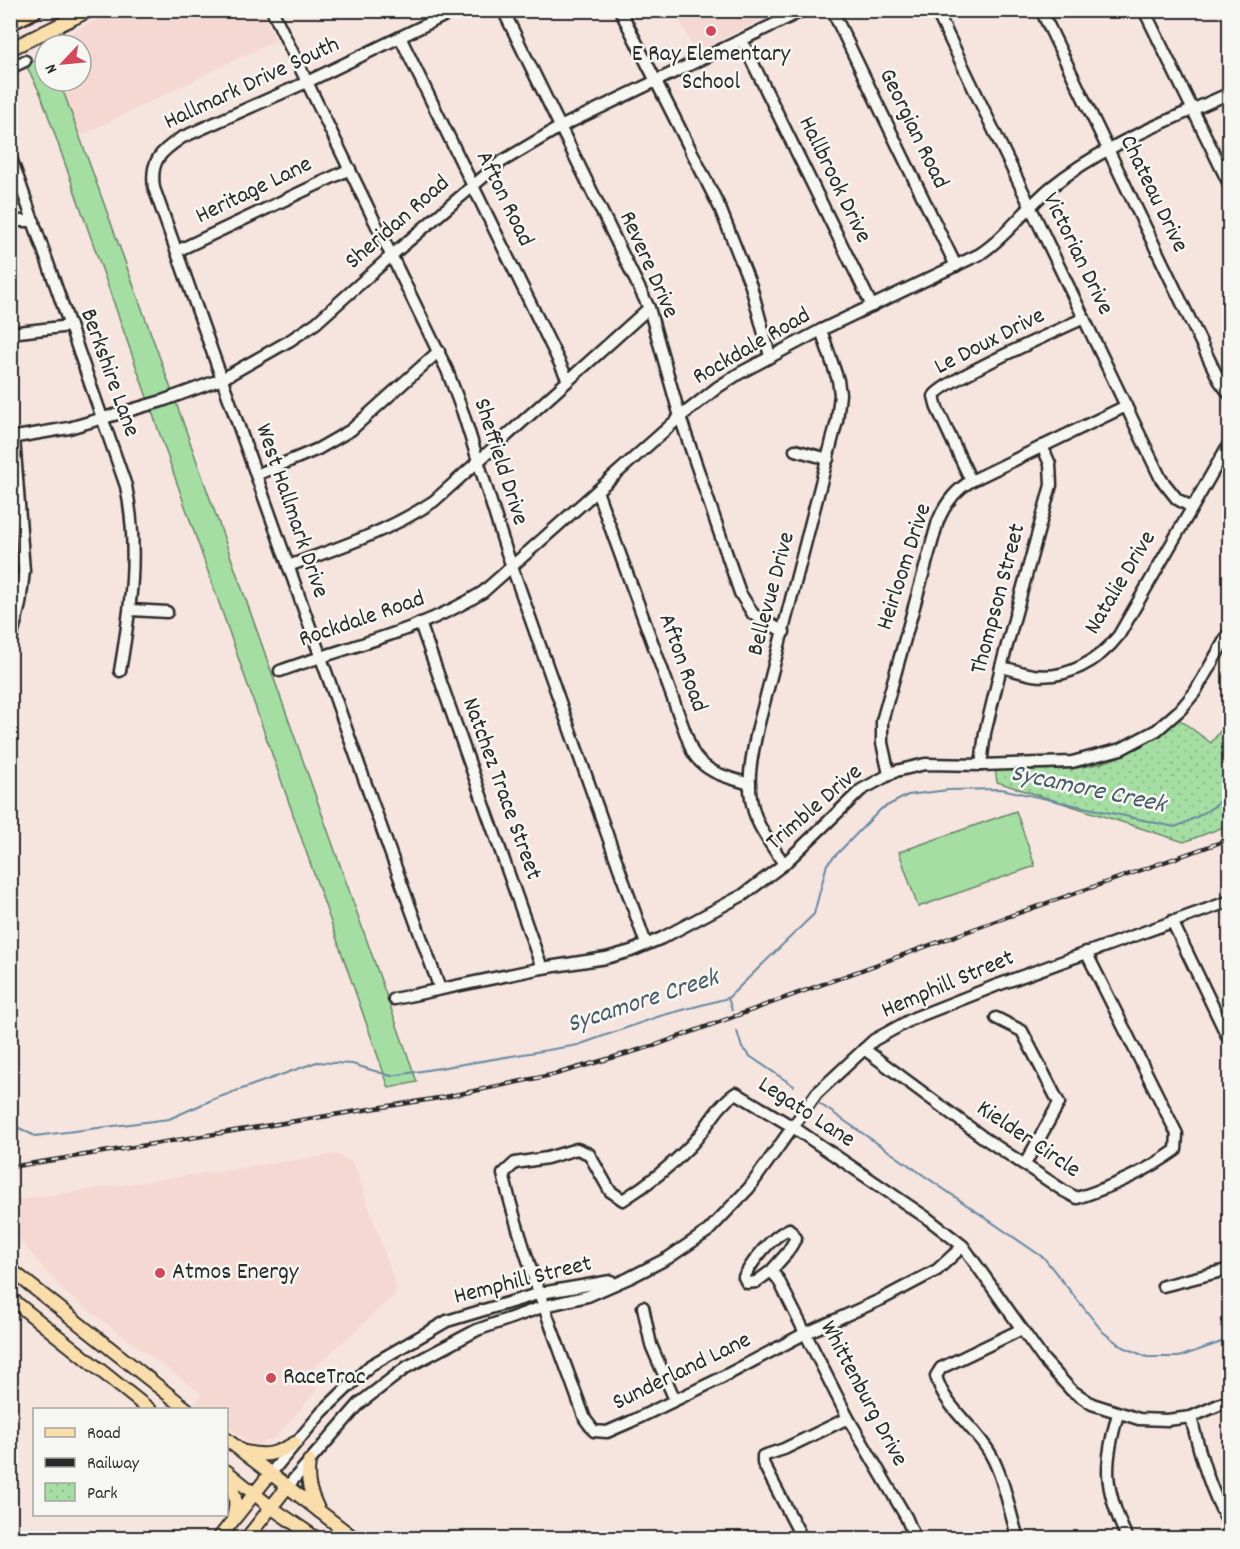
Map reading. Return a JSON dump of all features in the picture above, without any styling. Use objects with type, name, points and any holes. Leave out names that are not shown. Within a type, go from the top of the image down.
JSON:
[{"type":"highway","points":[[10,22],[34,10]]},
{"type":"main road","points":[[10,49],[90,10]]},
{"type":"main road","points":[[10,1269],[186,1408]]},
{"type":"main road","points":[[10,1298],[148,1408]]},
{"type":"main road","points":[[125,1389],[138,1370]]},
{"type":"main road","points":[[228,1440],[354,1539]]},
{"type":"main road","points":[[241,1450],[258,1455],[276,1454],[295,1443]]},
{"type":"main road","points":[[309,1461],[307,1476],[310,1491],[319,1512]]},
{"type":"main road","points":[[228,1474],[316,1539]]},
{"type":"main road","points":[[219,1539],[270,1474]]},
{"type":"main road","points":[[228,1481],[236,1496],[237,1505],[231,1523]]},
{"type":"main road","points":[[247,1539],[287,1487]]},
{"type":"street","name":"Sheffield Drive","points":[[272,10],[439,351],[463,413],[512,566],[646,944]]},
{"type":"street","name":"Hallmark Drive South","points":[[164,149],[181,138],[307,82],[456,10]]},
{"type":"street","name":"Revere Drive","points":[[503,10],[649,308],[680,417],[740,593],[753,614],[784,632]]},
{"type":"street","points":[[620,10],[720,208],[750,286],[770,356]]},
{"type":"street","name":"Sheridan Road","points":[[12,438],[104,419],[222,379],[316,323],[473,185],[515,153],[561,127],[804,10]]},
{"type":"street","name":"Georgian Road","points":[[832,10],[956,266]]},
{"type":"street","name":"Victorian Drive","points":[[936,10],[1161,479],[1177,499],[1191,507]]},
{"type":"street","name":"Chateau Drive","points":[[1041,10],[1220,380],[1230,395]]},
{"type":"street","points":[[1144,10],[1230,186]]},
{"type":"street","name":"Afton Road","points":[[400,37],[568,380]]},
{"type":"street","name":"Hallbrook Drive","points":[[742,40],[872,306]]},
{"type":"street","points":[[10,68],[25,61]]},
{"type":"street","name":"Rockdale Road","points":[[280,671],[420,623],[459,607],[483,592],[680,417],[718,387],[770,356],[991,247],[1050,188],[1080,166],[1108,150],[1230,93]]},
{"type":"street","name":"West Hallmark Drive","points":[[164,149],[156,161],[152,176],[154,188],[440,988]]},
{"type":"street","name":"Berkshire Lane","points":[[10,155],[104,419],[126,486],[132,514],[134,561],[131,610],[120,671]]},
{"type":"street","name":"Heritage Lane","points":[[177,251],[350,168]]},
{"type":"street","points":[[10,221],[34,221]]},
{"type":"street","points":[[288,566],[384,530],[434,501],[649,308]]},
{"type":"street","name":"Le Doux Drive","points":[[970,481],[937,408],[934,396],[937,391],[961,377],[1084,318]]},
{"type":"street","points":[[10,333],[70,326]]},
{"type":"street","name":"Bellevue Drive","points":[[784,864],[757,821],[749,773],[751,756],[837,421],[840,394],[835,366],[821,330]]},
{"type":"street","points":[[256,475],[318,449],[351,430],[439,351]]},
{"type":"street","name":"Heirloom Drive","points":[[889,774],[884,758],[881,730],[885,706],[938,521],[951,498],[970,481],[1126,406]]},
{"type":"street","points":[[11,640],[20,604],[24,571],[12,438]]},
{"type":"street","name":"Natalie Drive","points":[[1001,667],[1034,675],[1047,675],[1077,668],[1102,655],[1119,635],[1230,442]]},
{"type":"street","name":"Thompson Street","points":[[981,765],[985,733],[1001,667],[1052,485],[1050,464],[1042,446]]},
{"type":"street","points":[[795,450],[828,459]]},
{"type":"street","name":"Afton Road","points":[[597,491],[692,751],[698,761],[709,770],[750,784]]},
{"type":"street","points":[[131,610],[167,612]]},
{"type":"street","name":"Natchez Trace Street","points":[[420,623],[542,968]]},
{"type":"street","name":"Trimble Drive","points":[[394,999],[542,968],[606,958],[646,944],[743,895],[784,864],[861,790],[889,774],[925,764],[1072,762],[1111,753],[1157,730],[1188,700],[1230,630]]},
{"type":"street","name":"Hemphill Street","points":[[287,1487],[360,1403],[407,1367],[477,1330],[545,1306],[588,1296],[629,1278],[668,1258],[708,1231],[749,1188],[817,1093],[874,1040],[914,1018],[1086,952],[1230,901]]},
{"type":"street","points":[[1172,921],[1230,1042]]},
{"type":"street","name":"Kielder Circle","points":[[864,1049],[921,1092],[1077,1198],[1097,1191],[1162,1160],[1176,1150],[1177,1134],[1086,952]]},
{"type":"street","points":[[996,1018],[1022,1031],[1059,1103],[1024,1164]]},
{"type":"street","name":"Legato Lane","points":[[503,1174],[515,1163],[547,1158],[577,1149],[589,1154],[610,1191],[623,1200],[651,1182],[691,1146],[726,1100],[736,1093],[793,1127],[927,1218],[963,1246],[1043,1359],[1071,1390],[1092,1404],[1118,1414],[1151,1420],[1191,1417],[1230,1400]]},
{"type":"street","name":"Sunderland Lane","points":[[503,1174],[513,1217],[585,1419],[594,1431],[607,1432],[807,1333],[882,1299],[937,1270],[963,1246]]},
{"type":"street","points":[[789,1229],[796,1238],[787,1253],[771,1271],[756,1282],[747,1283],[744,1277],[749,1267],[779,1234],[789,1229]]},
{"type":"street","points":[[1163,1286],[1230,1269]]},
{"type":"street","name":"Whittenburg Drive","points":[[771,1271],[778,1279],[807,1333],[848,1418],[906,1517],[915,1539]]},
{"type":"street","name":"Hemphill Street","points":[[270,1474],[322,1412],[371,1365],[447,1321],[541,1293],[629,1278]]},
{"type":"street","points":[[643,1307],[651,1345],[675,1400]]},
{"type":"street","points":[[1018,1539],[1009,1504],[991,1455],[949,1404],[937,1378],[937,1372],[1022,1329]]},
{"type":"street","points":[[396,1350],[407,1367]]},
{"type":"street","points":[[1118,1414],[1108,1455],[1108,1479],[1111,1496],[1127,1539]]},
{"type":"street","points":[[1191,1417],[1212,1491],[1230,1526]]},
{"type":"street","points":[[802,1539],[762,1459],[763,1456],[784,1449],[848,1418]]},
{"type":"shaded area","points":[[117,10],[261,11],[276,40],[80,136],[63,93],[93,93],[93,33],[70,33]]},
{"type":"shaded area","name":"E Ray Elementary School","points":[[675,11],[780,11],[695,52]]},
{"type":"shaded area","points":[[337,1154],[352,1163],[356,1169],[398,1292],[303,1378],[318,1389],[274,1439],[259,1444],[249,1443],[228,1428],[228,1408],[201,1408],[195,1404],[202,1394],[65,1293],[11,1230],[11,1201]]},
{"type":"green space","points":[[33,62],[33,79],[26,65]]},
{"type":"green space","points":[[40,93],[64,93],[65,96],[417,1082],[389,1088]]},
{"type":"green space","points":[[1179,719],[1211,743],[1229,720],[1229,825],[1184,842],[997,782],[995,769],[1068,769],[1111,760],[1138,747]]},
{"type":"green space","points":[[1016,811],[1035,866],[918,907],[899,852]]},
{"type":"waterway","name":"Sycamore Creek","points":[[10,1128],[17,1127],[35,1136],[169,1119],[214,1099],[317,1062],[352,1064],[391,1076],[578,1045],[660,1016],[728,998],[814,914],[827,864],[881,809],[908,795],[948,790],[1001,789],[1175,827],[1204,813],[1230,793]]},
{"type":"waterway","points":[[728,998],[732,1010]]},
{"type":"waterway","points":[[737,1031],[742,1048],[751,1057],[794,1086]]},
{"type":"waterway","points":[[820,1104],[1044,1258],[1103,1332],[1121,1346],[1147,1357],[1179,1357],[1230,1339]]},
{"type":"railway","points":[[10,1167],[445,1097],[556,1074],[656,1045],[1007,917],[1230,839]]},
{"type":"place","name":"E Ray Elementary School","points":[[711,31]]},
{"type":"place","name":"Atmos Energy","points":[[160,1273]]},
{"type":"place","name":"RaceTrac","points":[[271,1378]]}]
